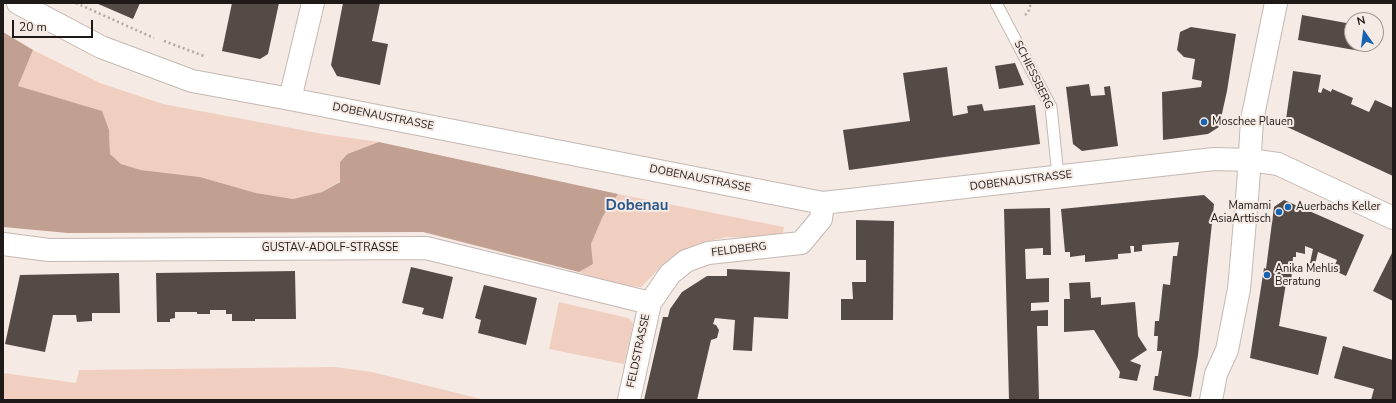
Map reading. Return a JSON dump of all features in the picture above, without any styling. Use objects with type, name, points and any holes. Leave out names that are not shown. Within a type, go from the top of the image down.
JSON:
[{"type":"street","name":"DOBENAUSTRASSE","points":[[18,3],[101,47],[192,81],[823,203],[1214,159],[1250,160],[1278,164],[1393,218]]},
{"type":"street","points":[[290,99],[313,3]]},
{"type":"street","points":[[1211,400],[1216,374],[1226,350],[1239,289],[1252,120],[1276,3]]},
{"type":"street","name":"FELDBERG","points":[[650,303],[670,274],[686,261],[708,253],[801,243],[821,219],[823,203]]},
{"type":"street","name":"GUSTAV-ADOLF-STRASSE","points":[[3,244],[49,250],[426,248],[650,303]]},
{"type":"street","name":"FELDSTRASSE","points":[[629,400],[650,303]]},
{"type":"lane","name":"SCHIESSBERG","points":[[996,3],[1051,107],[1058,176]]},
{"type":"path","points":[[76,3],[153,38],[204,56]]},
{"type":"shaded area","points":[[3,32],[33,50],[18,86],[102,111],[109,130],[110,154],[121,164],[141,170],[200,177],[256,193],[293,199],[322,192],[340,182],[340,162],[347,154],[379,142],[618,194],[603,216],[591,244],[593,264],[579,272],[423,232],[68,233],[3,227]]},
{"type":"shaded area","points":[[33,50],[100,83],[163,104],[323,134],[379,142],[346,154],[340,162],[340,181],[322,192],[293,199],[256,193],[200,177],[141,170],[121,164],[110,154],[109,130],[18,86]]},
{"type":"shaded area","points":[[618,194],[784,227],[783,232],[777,238],[727,237],[705,242],[679,253],[660,268],[641,287],[612,285],[579,272],[593,264],[591,244],[603,216]]},
{"type":"shaded area","points":[[559,302],[628,318],[632,321],[633,325],[624,364],[549,349]]},
{"type":"shaded area","points":[[335,367],[372,372],[485,400],[3,400],[3,373],[76,383],[79,370]]},
{"type":"building","points":[[96,3],[140,3],[133,19]]},
{"type":"building","points":[[232,3],[279,3],[268,54],[260,59],[222,51]]},
{"type":"building","points":[[343,3],[380,3],[372,41],[388,44],[380,85],[337,76],[331,65]]},
{"type":"building","points":[[1302,15],[1344,23],[1344,48],[1298,40]]},
{"type":"building","points":[[1191,27],[1236,34],[1227,91],[1219,127],[1208,134],[1163,140],[1162,92],[1201,87],[1202,81],[1192,79],[1195,59],[1184,57],[1177,50],[1180,32]]},
{"type":"building","points":[[1015,63],[1024,85],[999,89],[995,66]]},
{"type":"building","points":[[947,67],[953,116],[968,113],[967,106],[982,104],[984,111],[1035,105],[1040,144],[849,170],[843,130],[910,121],[903,73]]},
{"type":"building","points":[[1293,71],[1321,75],[1318,92],[1321,93],[1323,88],[1331,92],[1332,89],[1353,98],[1351,104],[1369,112],[1375,100],[1393,108],[1393,176],[1285,126]]},
{"type":"building","points":[[1089,84],[1091,96],[1105,95],[1104,87],[1110,86],[1118,146],[1082,151],[1073,144],[1066,87]]},
{"type":"building","points":[[1204,195],[1214,204],[1198,355],[1191,397],[1153,390],[1155,376],[1158,376],[1162,351],[1157,351],[1158,336],[1154,336],[1155,321],[1159,321],[1163,284],[1170,285],[1173,256],[1177,256],[1179,242],[1142,245],[1142,251],[1134,252],[1134,246],[1130,246],[1131,253],[1118,254],[1118,259],[1085,262],[1085,255],[1070,257],[1070,252],[1065,252],[1061,209]]},
{"type":"building","points":[[1284,200],[1364,235],[1346,276],[1333,270],[1337,260],[1318,252],[1315,264],[1310,263],[1313,249],[1305,246],[1305,254],[1296,252],[1296,257],[1293,257],[1291,283],[1286,283],[1279,326],[1327,337],[1318,375],[1250,358],[1264,268],[1266,269],[1274,207]]},
{"type":"building","points":[[1050,208],[1051,255],[1043,255],[1043,248],[1025,249],[1026,279],[1049,278],[1049,302],[1031,303],[1031,311],[1048,310],[1048,326],[1037,326],[1039,400],[1009,400],[1004,209]]},
{"type":"building","points":[[856,220],[894,221],[893,320],[841,320],[841,299],[853,299],[852,282],[866,282],[866,260],[856,260]]},
{"type":"building","points":[[1393,251],[1393,301],[1373,291]]},
{"type":"building","points":[[411,267],[453,277],[443,319],[422,314],[424,308],[402,303]]},
{"type":"building","points":[[727,269],[790,272],[788,319],[754,317],[752,351],[733,350],[735,320],[715,318],[713,324],[716,325],[719,330],[717,338],[711,340],[697,400],[644,400],[663,317],[668,317],[670,309],[682,292],[707,276],[727,276]]},
{"type":"building","points":[[295,271],[296,319],[255,319],[255,321],[232,321],[232,314],[226,314],[226,310],[210,310],[210,314],[197,314],[197,312],[175,312],[175,318],[170,319],[170,322],[157,322],[156,273]]},
{"type":"building","points":[[119,273],[120,313],[92,313],[92,321],[77,322],[76,315],[53,315],[45,352],[5,344],[20,275]]},
{"type":"building","points":[[1090,282],[1091,298],[1101,297],[1101,305],[1135,302],[1138,336],[1147,350],[1130,361],[1141,365],[1137,381],[1119,378],[1120,372],[1094,330],[1064,332],[1064,299],[1070,299],[1069,283]]},
{"type":"building","points":[[484,285],[537,298],[526,345],[478,333],[481,320],[475,318]]},
{"type":"building","points":[[1343,346],[1393,360],[1393,400],[1371,400],[1374,389],[1334,378]]},
{"type":"place","name":"Moschee Plauen","points":[[1204,122]]},
{"type":"place","name":"Auerbachs Keller","points":[[1288,207]]},
{"type":"place","name":"Mamami AsiaArttisch","points":[[1279,212]]},
{"type":"place","name":"Anika Mehlis Beratung","points":[[1267,275]]},
{"type":"district","name":"Dobenau","points":[[637,206]]}]
